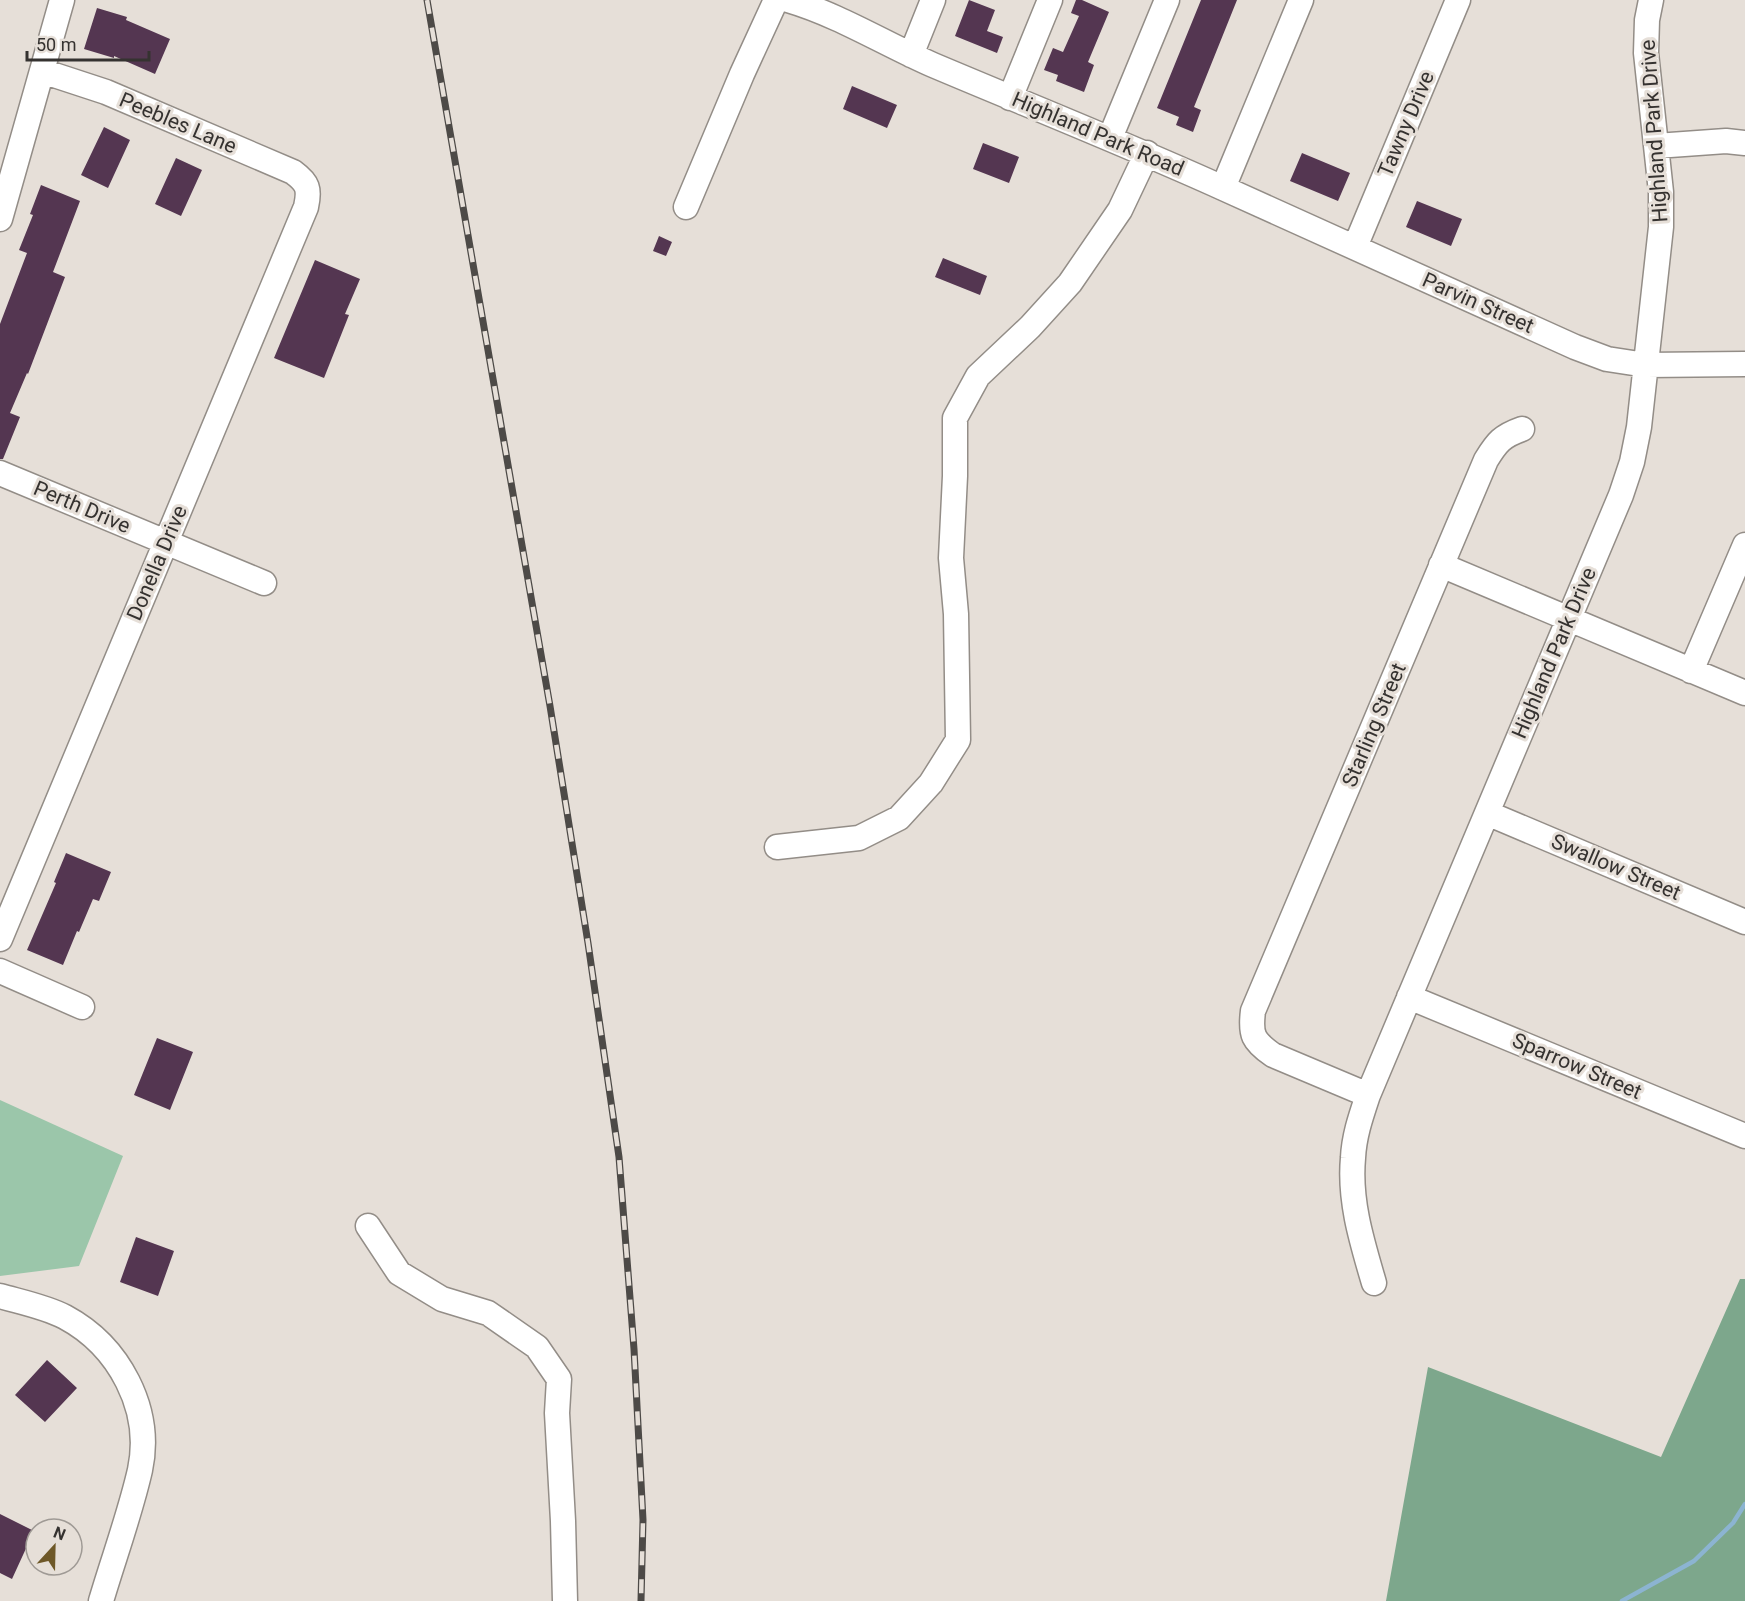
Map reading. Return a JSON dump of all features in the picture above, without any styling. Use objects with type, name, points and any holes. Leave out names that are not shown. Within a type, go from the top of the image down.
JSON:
[{"type":"street","points":[[0,219],[62,0]]},
{"type":"street","points":[[686,207],[776,0]]},
{"type":"street","name":"Highland Park Road","points":[[788,0],[816,4],[911,55],[1147,153],[1223,188]]},
{"type":"street","points":[[911,55],[933,0]]},
{"type":"street","points":[[1010,98],[1050,0]]},
{"type":"street","points":[[1110,138],[1167,0]]},
{"type":"street","points":[[1223,188],[1301,0]]},
{"type":"street","name":"Tawny Drive","points":[[1354,247],[1458,0]]},
{"type":"street","name":"Highland Park Drive","points":[[1374,1283],[1360,1236],[1353,1194],[1353,1159],[1357,1129],[1368,1095],[1621,495],[1632,462],[1639,426],[1661,227],[1661,192],[1646,53],[1647,20],[1651,0]]},
{"type":"street","name":"Peebles Lane","points":[[42,71],[99,89],[293,172],[308,186]]},
{"type":"street","points":[[1656,146],[1726,141],[1745,143]]},
{"type":"street","points":[[777,847],[859,838],[899,818],[931,783],[958,740],[956,614],[951,558],[955,418],[978,376],[1030,327],[1070,283],[1120,210],[1147,153]]},
{"type":"street","name":"Donella Drive","points":[[0,939],[306,207],[309,195],[308,186]]},
{"type":"street","name":"Parvin Street","points":[[1223,188],[1575,347],[1607,359],[1646,365],[1745,364]]},
{"type":"street","name":"Starling Street","points":[[1368,1095],[1273,1054],[1260,1046],[1253,1037],[1251,1025],[1253,1011],[1486,460],[1495,444],[1506,435],[1522,429]]},
{"type":"street","name":"Perth Drive","points":[[0,473],[264,583]]},
{"type":"street","points":[[1691,671],[1745,545]]},
{"type":"street","points":[[1441,565],[1745,693]]},
{"type":"street","name":"Swallow Street","points":[[1487,813],[1745,922]]},
{"type":"street","points":[[0,971],[82,1006]]},
{"type":"street","name":"Sparrow Street","points":[[1409,997],[1745,1136]]},
{"type":"street","points":[[368,1226],[399,1273],[442,1299],[488,1313],[537,1347],[559,1379],[557,1413],[565,1601]]},
{"type":"street","points":[[0,1296],[55,1312],[87,1331],[115,1360],[133,1392],[141,1427],[140,1468],[101,1601]]},
{"type":"green space","points":[[0,1100],[123,1156],[79,1266],[0,1276]]},
{"type":"green space","points":[[1740,1279],[1745,1279],[1745,1601],[1386,1601],[1428,1367],[1661,1457]]},
{"type":"building","points":[[969,0],[995,10],[987,31],[1003,37],[997,53],[955,36]]},
{"type":"building","points":[[1076,0],[1082,0],[1109,12],[1088,62],[1094,65],[1084,92],[1056,81],[1058,75],[1044,70],[1053,48],[1063,52],[1079,16],[1071,13]]},
{"type":"building","points":[[1201,0],[1237,0],[1194,107],[1201,110],[1193,132],[1176,125],[1179,117],[1157,108]]},
{"type":"building","points":[[97,8],[127,17],[126,20],[170,39],[155,74],[114,56],[114,58],[84,49]]},
{"type":"building","points":[[852,86],[897,105],[887,128],[843,109]]},
{"type":"building","points":[[104,127],[130,140],[108,188],[81,175]]},
{"type":"building","points":[[983,143],[1019,157],[1009,183],[973,169]]},
{"type":"building","points":[[1302,153],[1350,173],[1338,201],[1290,181]]},
{"type":"building","points":[[176,158],[202,170],[181,216],[155,204]]},
{"type":"building","points":[[41,185],[80,201],[53,272],[65,277],[28,374],[10,413],[20,417],[3,459],[0,459],[0,324],[27,253],[19,250],[33,215],[30,214]]},
{"type":"building","points":[[1417,201],[1462,219],[1451,246],[1406,227]]},
{"type":"building","points":[[659,236],[672,242],[666,256],[653,251]]},
{"type":"building","points":[[943,258],[987,276],[980,295],[935,277]]},
{"type":"building","points":[[315,260],[360,279],[345,314],[349,315],[324,378],[274,358]]},
{"type":"building","points":[[66,853],[111,872],[99,901],[93,899],[63,965],[27,950],[56,883],[54,882]]},
{"type":"building","points":[[157,1038],[193,1052],[170,1110],[134,1095]]},
{"type":"building","points":[[136,1237],[174,1251],[158,1296],[120,1282]]},
{"type":"building","points":[[47,1360],[77,1388],[45,1422],[15,1395]]},
{"type":"building","points":[[0,1514],[24,1526],[24,1553],[12,1579],[0,1573]]},
{"type":"waterway","points":[[1622,1601],[1694,1561],[1733,1523],[1745,1504]]},
{"type":"railway","points":[[427,0],[550,706],[619,1157],[634,1349],[643,1520],[641,1601]]}]
